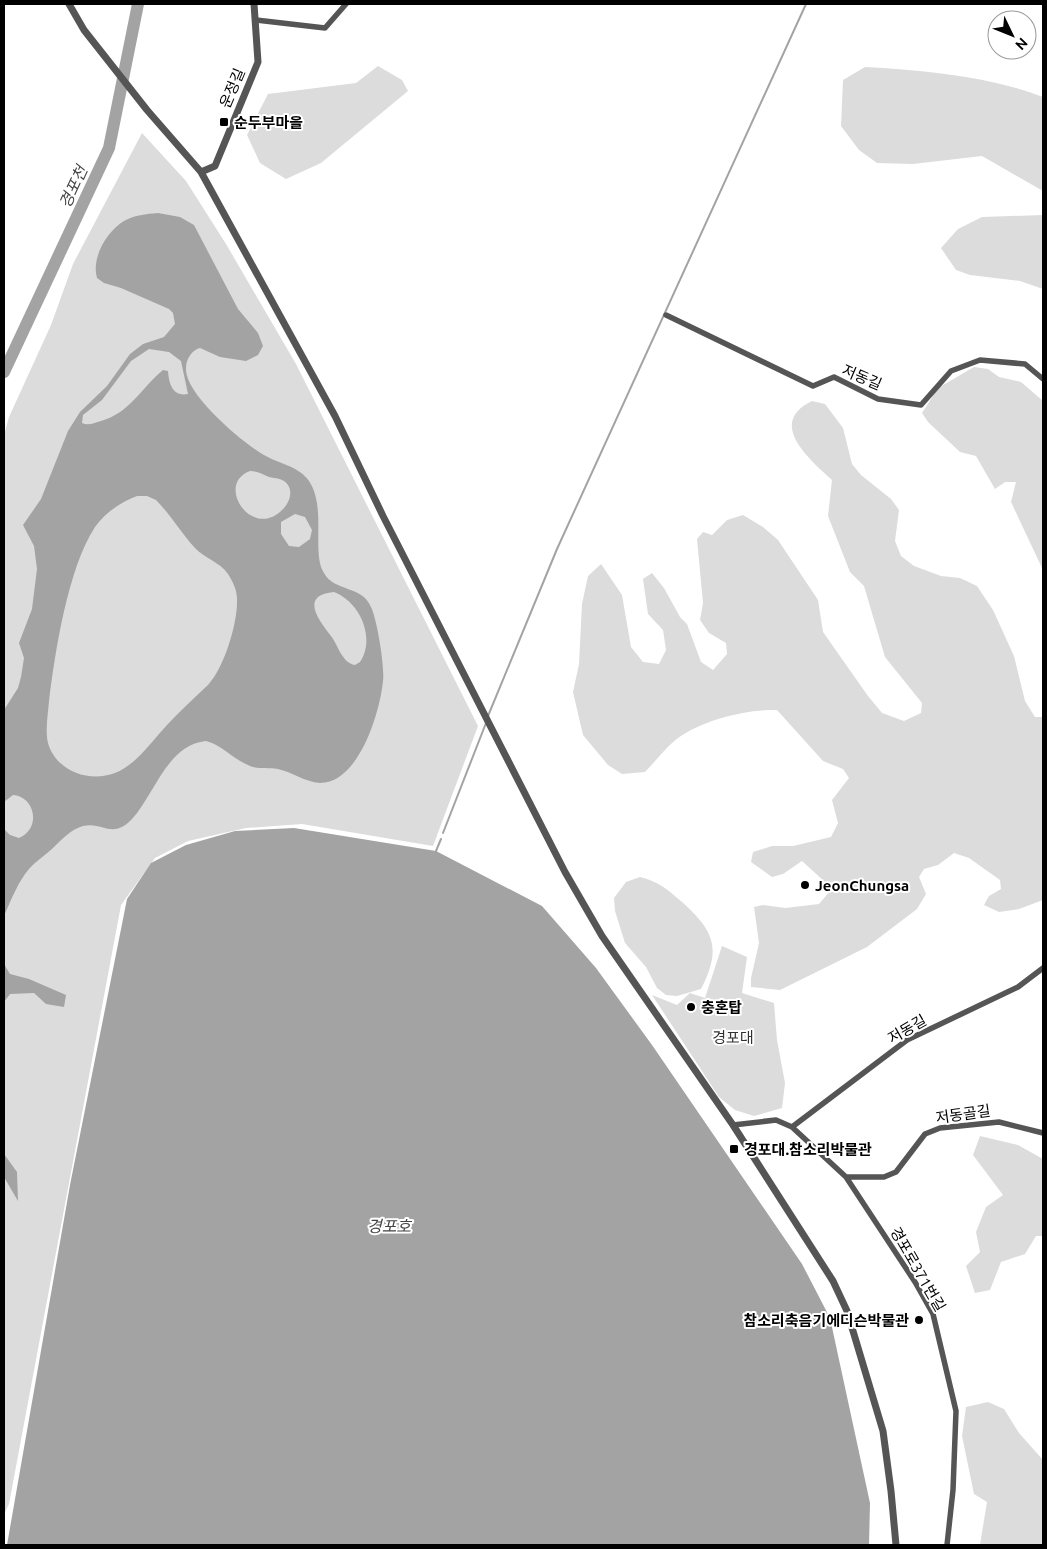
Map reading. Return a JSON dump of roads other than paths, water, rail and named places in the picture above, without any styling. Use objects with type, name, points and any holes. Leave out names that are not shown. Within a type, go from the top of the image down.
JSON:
[{"type":"street","points":[[69,4],[84,30],[147,110],[201,172],[335,416],[383,516],[565,872],[602,936],[733,1125],[833,1281],[847,1311],[883,1431],[896,1545]]},
{"type":"street","name":"운정길","points":[[201,172],[215,166],[258,62],[254,4]]},
{"type":"street","points":[[256,20],[325,28],[346,4]]},
{"type":"street","name":"저동길","points":[[666,315],[813,386],[834,377],[878,399],[921,405],[951,371],[980,360],[1024,364],[1043,379]]},
{"type":"street","name":"저동길","points":[[792,1127],[907,1040],[1018,987],[1043,968]]},
{"type":"street","name":"경포로371번길","points":[[733,1125],[776,1120],[792,1127],[846,1178],[928,1306],[944,1353],[956,1411],[953,1490],[947,1545]]},
{"type":"street","name":"저동골길","points":[[846,1178],[884,1177],[896,1172],[925,1134],[940,1128],[999,1122],[1043,1133]]},
{"type":"water","points":[[158,213],[180,217],[194,225],[238,309],[258,333],[263,346],[258,355],[246,361],[220,357],[200,348],[190,355],[187,361],[188,379],[204,404],[243,440],[270,458],[300,472],[309,481],[317,504],[320,564],[324,573],[334,583],[361,595],[371,607],[382,655],[383,681],[381,694],[365,744],[346,771],[334,780],[320,783],[278,769],[252,767],[206,741],[193,744],[181,751],[163,772],[140,809],[125,825],[113,829],[90,825],[79,827],[68,834],[35,863],[21,880],[4,916],[4,829],[10,835],[19,838],[31,828],[33,821],[31,807],[21,797],[13,795],[4,802],[4,710],[18,688],[21,677],[24,658],[19,643],[32,609],[37,569],[34,546],[23,525],[41,499],[68,431],[80,412],[107,386],[130,354],[143,344],[164,337],[175,324],[173,313],[169,309],[121,288],[104,283],[97,278],[96,262],[98,254],[112,231],[128,219]],"holes":[[[149,349],[169,352],[181,361],[188,394],[175,391],[169,380],[168,371],[163,370],[120,412],[93,423],[82,423],[83,415],[102,400],[131,361]],[[253,471],[284,481],[289,488],[289,500],[281,511],[270,518],[259,518],[249,514],[241,506],[237,497],[236,487],[240,478]],[[137,496],[147,496],[156,500],[195,548],[228,574],[236,592],[237,609],[229,645],[219,668],[208,685],[130,764],[115,773],[105,776],[84,775],[75,772],[58,761],[48,743],[47,722],[52,681],[64,611],[77,565],[95,527],[109,512],[125,501]],[[295,514],[305,517],[312,530],[310,539],[299,547],[289,546],[281,534],[281,522]],[[334,592],[343,597],[358,612],[366,632],[365,653],[360,662],[355,665],[347,661],[321,623],[315,610],[317,598],[323,594]]]},
{"type":"water","name":"경포호","points":[[294,828],[436,851],[542,906],[596,968],[652,1045],[802,1264],[830,1318],[870,1503],[869,1545],[7,1545],[70,1185],[127,899],[151,863],[186,845],[235,831]]},
{"type":"water","points":[[4,964],[10,974],[29,979],[66,995],[64,1007],[46,1004],[34,993],[10,994],[4,1002]]},
{"type":"water","points":[[4,1154],[17,1172],[18,1201],[4,1177]]},
{"type":"waterway","name":"경포천","points":[[4,372],[109,148],[138,4]]},
{"type":"waterway","points":[[488,716],[557,549],[806,4]]},
{"type":"waterway","points":[[443,833],[486,723]]},
{"type":"waterway","points":[[436,851],[441,839]]},
{"type":"place","name":"순두부마을","points":[[224,122]]},
{"type":"place","name":"JeonChungsa","points":[[805,885]]},
{"type":"place","name":"충혼탑","points":[[691,1007]]},
{"type":"place","name":"경포대.참소리박물관","points":[[734,1149]]},
{"type":"place","name":"참소리축음기에디슨박물관","points":[[919,1320]]},
{"type":"park label","name":"경포대","points":[[733,1037]]}]
